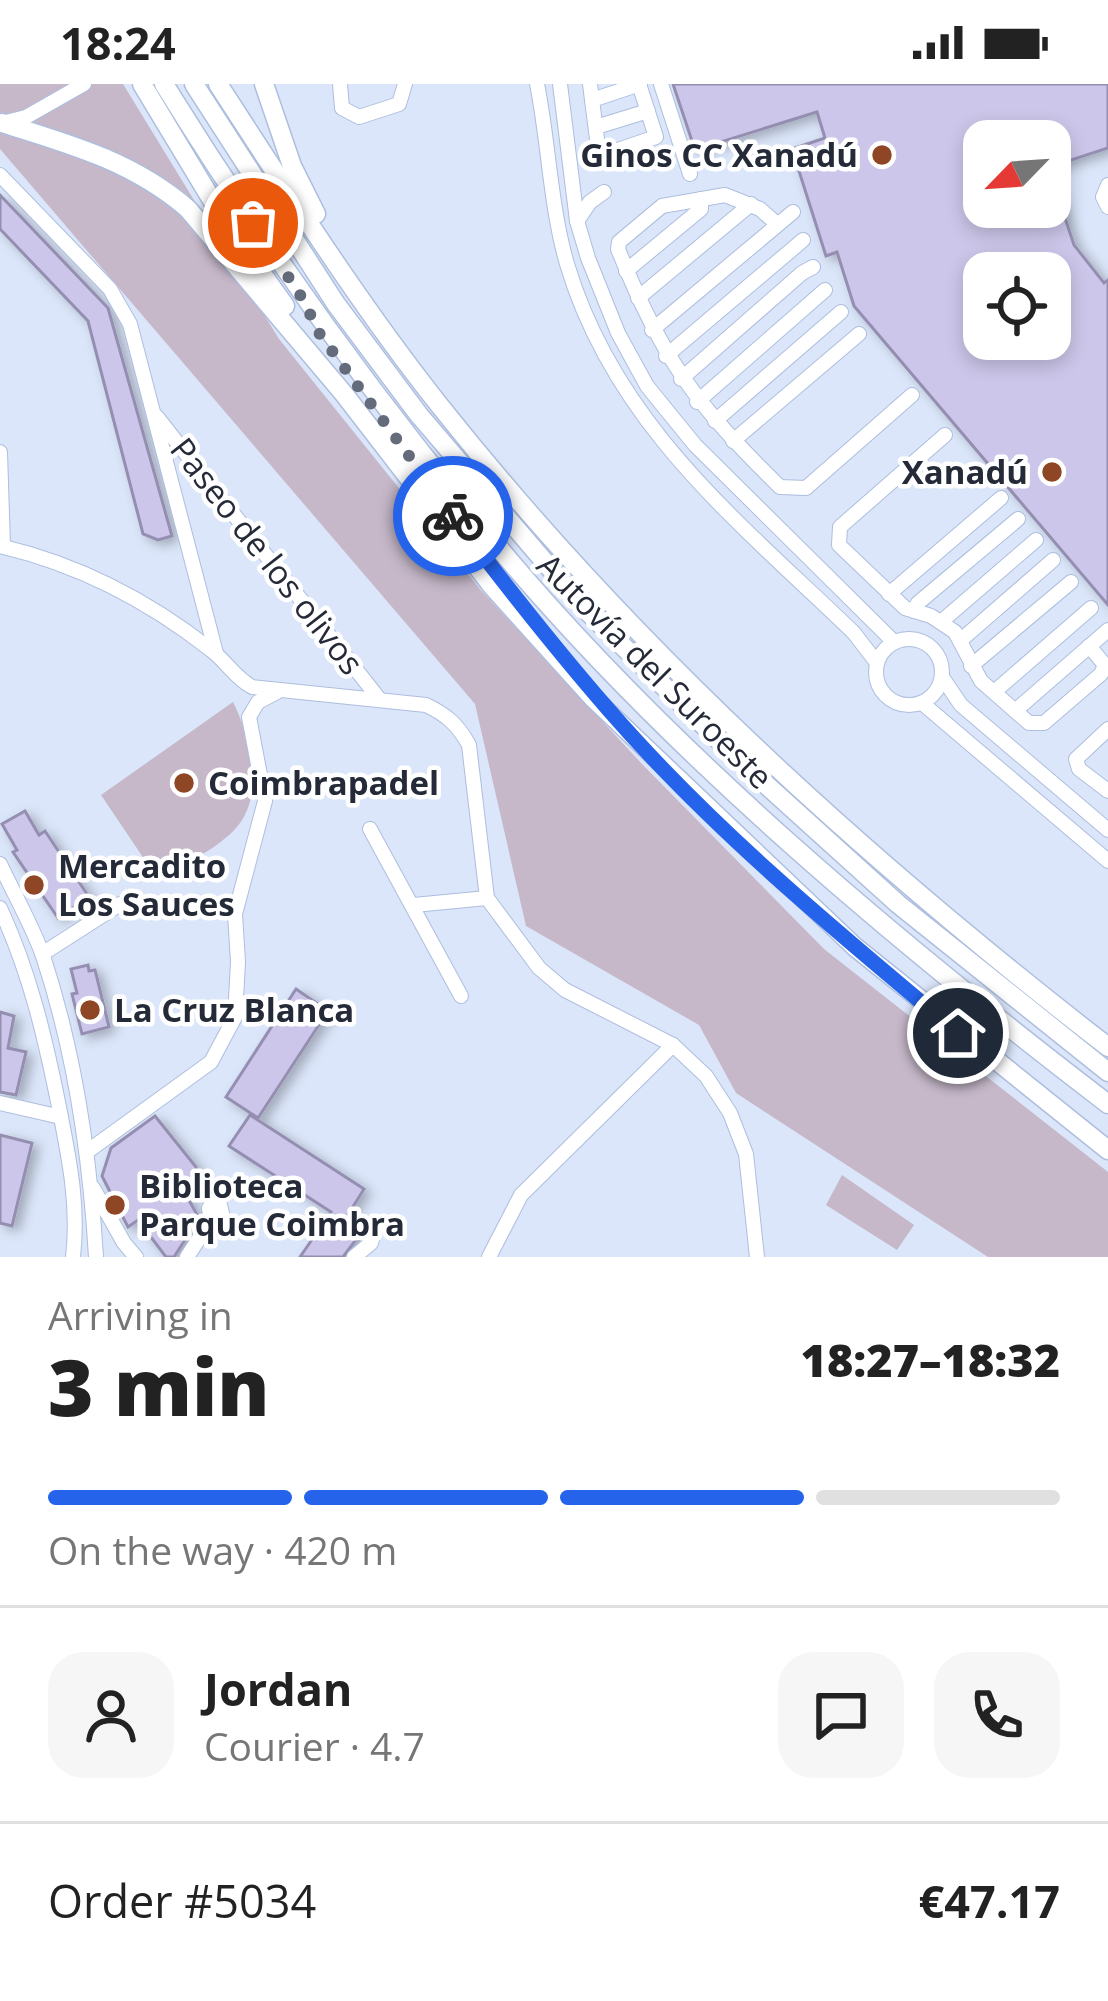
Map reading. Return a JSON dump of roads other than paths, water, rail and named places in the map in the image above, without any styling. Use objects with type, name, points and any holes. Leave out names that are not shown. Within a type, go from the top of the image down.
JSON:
[{"type":"highway","points":[[142,84],[224,220],[344,394]]},
{"type":"highway","name":"Autovía del Suroeste","points":[[164,84],[304,301],[506,557],[719,777],[886,925],[1108,1104]]},
{"type":"highway","name":"Autovía del Suroeste","points":[[194,84],[336,304],[419,415],[585,609],[741,762],[898,904],[1108,1072]]},
{"type":"highway","points":[[218,84],[437,403],[510,492],[653,648],[912,887],[1108,1047]]},
{"type":"highway","points":[[264,84],[292,166],[344,256],[353,287]]},
{"type":"highway","points":[[1,123],[115,160],[188,208],[344,394],[492,586],[670,775],[855,947],[1108,1150]]},
{"type":"highway","points":[[304,301],[319,333],[375,412],[514,597],[604,706]]},
{"type":"street","points":[[1,123],[26,117],[84,84]]},
{"type":"street","points":[[340,84],[342,108],[359,117],[400,104],[405,84]]},
{"type":"street","points":[[537,84],[568,265],[598,343],[634,407],[684,470],[854,633],[877,663],[878,684],[891,701],[922,704],[935,693],[942,677]]},
{"type":"street","points":[[560,84],[578,220],[600,293],[647,386],[726,477],[894,642]]},
{"type":"street","points":[[640,84],[656,136],[609,153],[598,148],[591,92],[640,84]]},
{"type":"street","points":[[662,84],[690,174]]},
{"type":"street","points":[[596,127],[648,111]]},
{"type":"street","points":[[571,172],[590,188],[604,192],[578,220]]},
{"type":"street","points":[[0,175],[110,289],[130,324],[216,653]]},
{"type":"street","points":[[1108,185],[1103,197],[1108,207]]},
{"type":"street","points":[[776,224],[751,204],[725,195],[662,206],[619,242],[626,271],[652,330],[697,402],[780,488],[806,488],[912,395]]},
{"type":"street","points":[[626,271],[700,209],[701,199]]},
{"type":"street","points":[[638,298],[751,204]]},
{"type":"street","points":[[652,330],[793,212]]},
{"type":"street","points":[[666,356],[803,240]]},
{"type":"street","points":[[681,380],[813,267]]},
{"type":"street","points":[[697,402],[826,290]]},
{"type":"street","points":[[715,422],[841,312]]},
{"type":"street","points":[[734,441],[860,334]]},
{"type":"street","name":"Paseo de los olivos","points":[[153,411],[380,700]]},
{"type":"street","points":[[945,435],[840,527],[839,545],[905,608],[942,622],[961,640],[971,666],[1029,723],[1044,723],[1101,674],[1105,664],[1089,646]]},
{"type":"street","points":[[0,452],[1,546],[101,579],[216,653],[233,676],[249,717],[265,801],[236,914],[235,1017],[211,1062],[88,1151]]},
{"type":"street","points":[[889,594],[1001,498]]},
{"type":"street","points":[[914,611],[1018,519]]},
{"type":"street","points":[[942,622],[1036,540]]},
{"type":"street","points":[[961,640],[1053,560]]},
{"type":"street","points":[[971,666],[1070,582]]},
{"type":"street","points":[[994,692],[1091,608]]},
{"type":"street","points":[[186,632],[198,625],[204,609]]},
{"type":"street","points":[[1015,711],[1108,630]]},
{"type":"street","points":[[877,663],[894,642],[924,643],[938,657],[942,677],[961,705],[1108,830]]},
{"type":"street","points":[[233,676],[277,692],[426,705],[445,713],[458,727],[469,746],[487,898],[539,968],[565,989],[673,1045],[706,1076],[730,1113],[746,1154],[758,1257]]},
{"type":"street","points":[[249,717],[258,702],[277,692]]},
{"type":"street","points":[[922,704],[1108,861]]},
{"type":"street","points":[[1108,729],[1076,759],[1079,769],[1108,791]]},
{"type":"street","points":[[1093,780],[1108,767]]},
{"type":"street","points":[[370,829],[461,996]]},
{"type":"street","points":[[0,863],[42,954],[88,1151],[96,1257]]},
{"type":"street","points":[[414,904],[487,898]]},
{"type":"street","points":[[42,954],[120,904]]},
{"type":"street","points":[[0,908],[24,960],[44,1028],[74,1185],[73,1257]]},
{"type":"street","points":[[489,1257],[521,1195],[673,1045]]},
{"type":"street","points":[[0,1103],[61,1117]]},
{"type":"street","points":[[91,1184],[136,1257]]},
{"type":"street","points":[[187,1257],[211,1220]]},
{"type":"street","points":[[354,1257],[371,1243],[376,1224]]},
{"type":"place","name":"Ginos CC Xanadú","points":[[882,155]]},
{"type":"place","name":"Xanadú","points":[[1052,472]]},
{"type":"place","name":"Coimbrapadel","points":[[184,783]]},
{"type":"place","name":"Mercadito Los Sauces","points":[[34,885]]},
{"type":"place","name":"La Cruz Blanca","points":[[90,1010]]},
{"type":"place","name":"Biblioteca Parque Coimbra","points":[[115,1205]]}]
